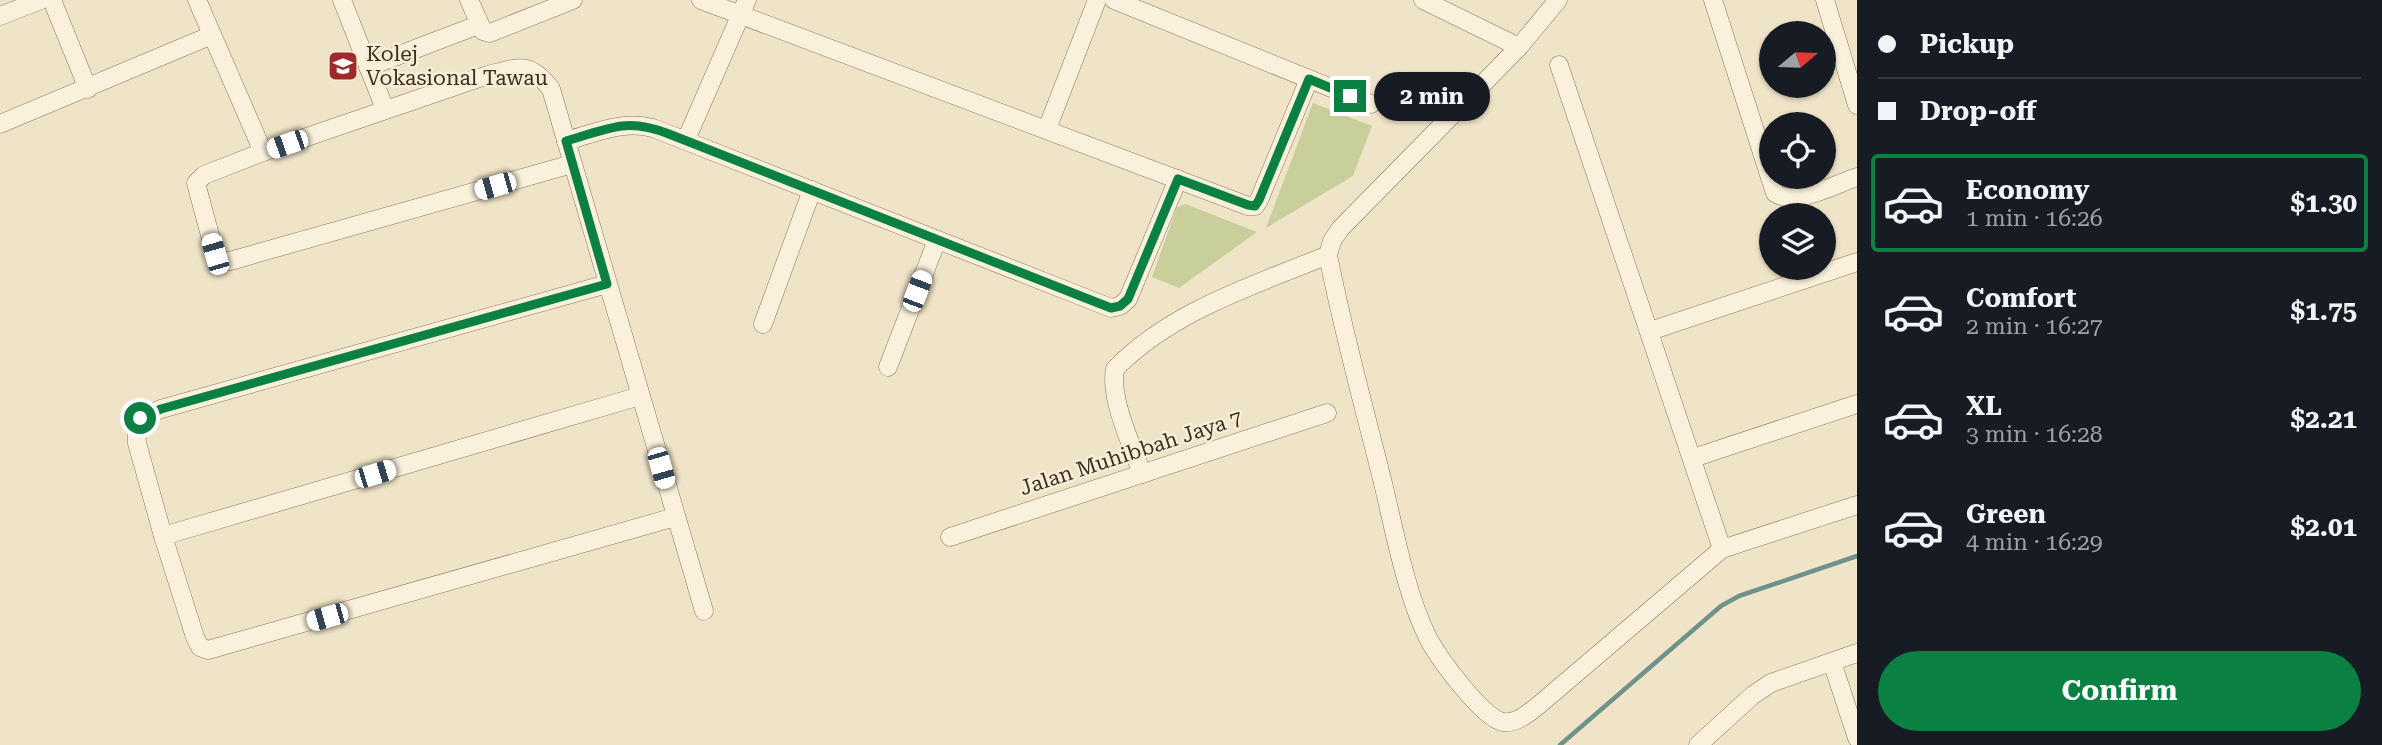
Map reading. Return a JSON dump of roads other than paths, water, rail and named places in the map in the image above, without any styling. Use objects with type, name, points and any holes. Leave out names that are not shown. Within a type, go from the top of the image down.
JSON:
[{"type":"street","points":[[0,16],[41,0]]},
{"type":"street","points":[[52,0],[88,89]]},
{"type":"street","points":[[197,0],[263,152]]},
{"type":"street","points":[[342,0],[385,109]]},
{"type":"street","points":[[469,0],[478,25],[483,31],[490,33],[573,0]]},
{"type":"street","points":[[701,0],[744,7],[1047,129],[1255,206],[1309,79]]},
{"type":"street","points":[[1047,129],[1097,0]]},
{"type":"street","points":[[1114,0],[1371,104]]},
{"type":"street","points":[[1423,0],[1519,47]]},
{"type":"street","points":[[1558,0],[1519,47],[1340,229],[1332,241],[1328,255],[1397,542],[1427,637],[1452,674],[1494,718],[1503,722],[1516,721],[1528,714],[1722,550],[1857,505]]},
{"type":"street","points":[[1713,0],[1775,193],[1783,199],[1797,198],[1857,177]]},
{"type":"street","points":[[1825,0],[1857,105]]},
{"type":"street","points":[[686,140],[744,7]]},
{"type":"street","points":[[368,67],[478,25]]},
{"type":"street","points":[[0,124],[212,35]]},
{"type":"street","points":[[1559,65],[1722,550]]},
{"type":"street","points":[[572,164],[230,261],[220,260],[215,254],[196,183],[204,175],[263,152],[488,75],[526,68],[539,73],[551,89],[704,611]]},
{"type":"street","points":[[566,141],[633,124],[653,128],[1111,308],[1120,306],[1128,299],[1178,179]]},
{"type":"street","points":[[763,324],[812,190]]},
{"type":"street","points":[[888,367],[937,240]]},
{"type":"street","points":[[1142,474],[1116,396],[1112,380],[1115,369],[1164,331],[1194,313],[1328,255]]},
{"type":"street","points":[[1650,331],[1857,262]]},
{"type":"street","points":[[607,284],[161,409],[140,418],[135,427],[137,443],[163,537],[195,637],[200,647],[208,649],[675,517]]},
{"type":"street","points":[[163,537],[640,396]]},
{"type":"street","points":[[1693,458],[1857,404]]},
{"type":"street","name":"Jalan Muhibbah Jaya 7","points":[[950,537],[1327,413]]},
{"type":"street","points":[[1698,745],[1753,695],[1771,683],[1857,653]]},
{"type":"street","points":[[1832,662],[1857,738]]},
{"type":"waterway","points":[[1560,745],[1721,606],[1739,596],[1857,556]]},
{"type":"place","name":"Kolej Vokasional Tawau","points":[[343,66]]}]
